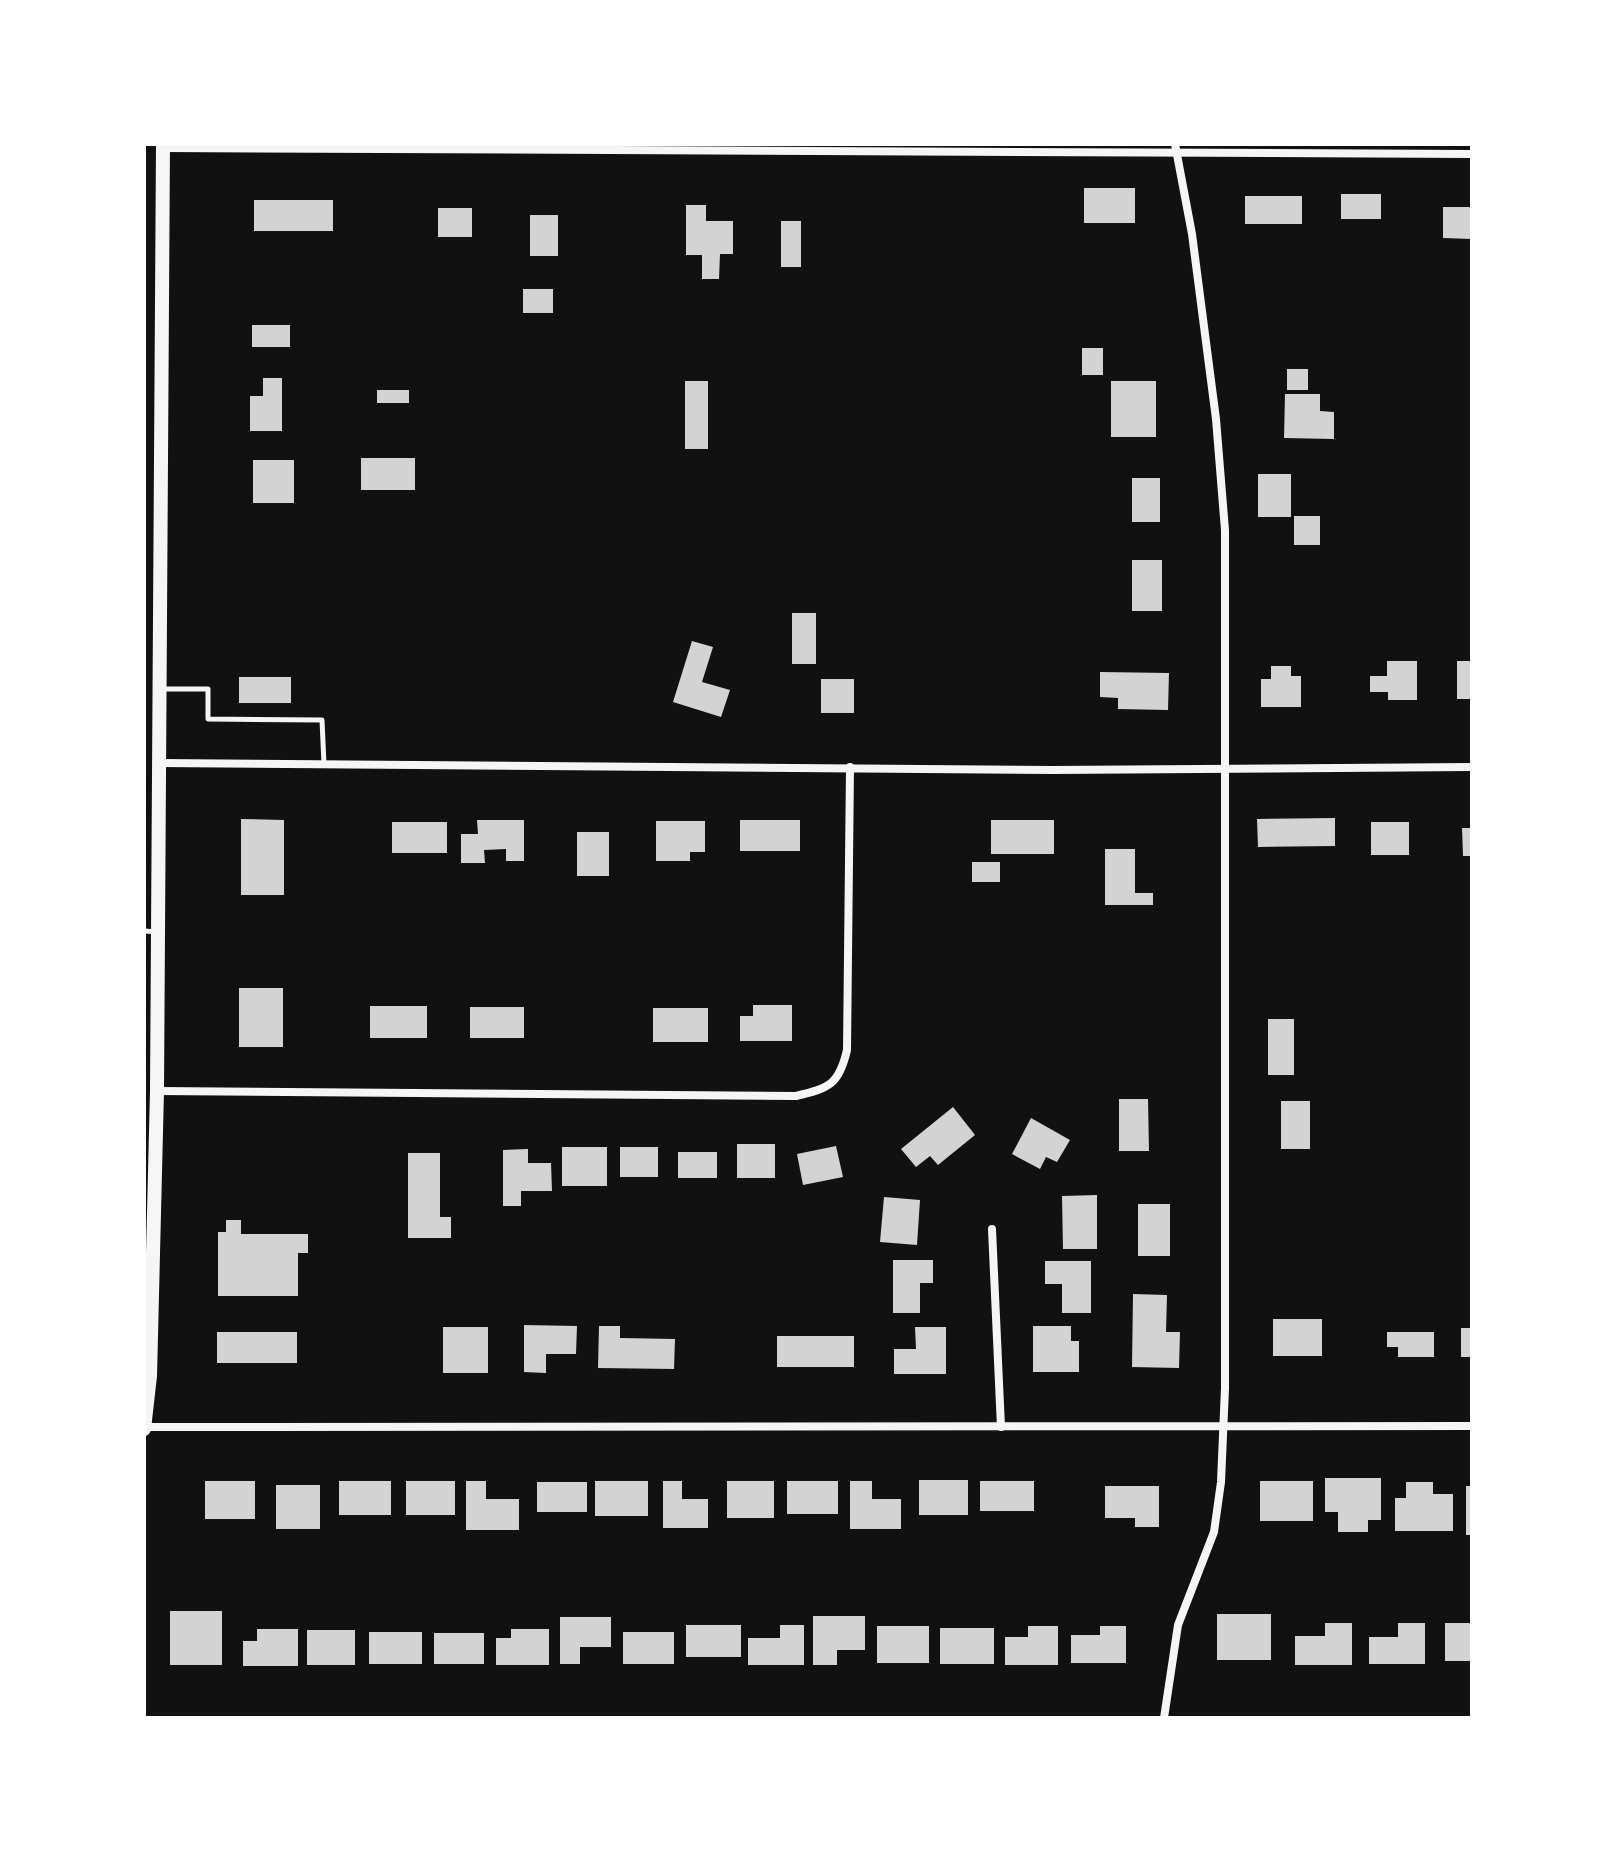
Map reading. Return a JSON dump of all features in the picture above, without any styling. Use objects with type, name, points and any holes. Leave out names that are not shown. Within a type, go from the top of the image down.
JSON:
[{"type":"main road","points":[[144,1428],[150,1376],[157,1091],[151,932],[160,763],[163,146]]},
{"type":"street","points":[[163,146],[1176,149],[1472,154]]},
{"type":"street","points":[[1164,1718],[1178,1625],[1214,1532],[1223,1426],[1225,530],[1216,419],[1192,234],[1176,149]]},
{"type":"street","points":[[160,763],[1053,770],[1472,767]]},
{"type":"street","points":[[157,1091],[796,1096],[823,1090],[841,1075],[847,1050],[850,767]]},
{"type":"street","points":[[992,1229],[1001,1427]]},
{"type":"street","points":[[144,1428],[1472,1426]]},
{"type":"lane","points":[[161,689],[208,689],[208,719],[322,720],[324,764]]},
{"type":"building","points":[[1084,188],[1135,188],[1135,223],[1084,223]]},
{"type":"building","points":[[1341,194],[1381,194],[1381,219],[1341,219]]},
{"type":"building","points":[[1245,196],[1302,196],[1302,224],[1245,224]]},
{"type":"building","points":[[254,200],[333,200],[333,231],[254,231]]},
{"type":"building","points":[[686,205],[706,205],[706,221],[733,221],[733,254],[720,254],[719,279],[702,279],[702,255],[686,255]]},
{"type":"building","points":[[1443,207],[1472,207],[1472,239],[1443,238]]},
{"type":"building","points":[[438,208],[472,208],[472,237],[438,237]]},
{"type":"building","points":[[530,215],[558,215],[558,256],[530,256]]},
{"type":"building","points":[[781,221],[801,221],[801,267],[781,267]]},
{"type":"building","points":[[523,289],[553,289],[553,313],[523,313]]},
{"type":"building","points":[[252,325],[290,325],[290,347],[252,347]]},
{"type":"building","points":[[1082,348],[1103,348],[1103,375],[1082,375]]},
{"type":"building","points":[[1287,369],[1308,369],[1308,390],[1287,390]]},
{"type":"building","points":[[263,378],[282,378],[282,431],[250,431],[250,396],[263,396]]},
{"type":"building","points":[[685,381],[708,381],[708,449],[685,449]]},
{"type":"building","points":[[1111,381],[1156,381],[1156,437],[1111,437]]},
{"type":"building","points":[[377,390],[409,390],[409,403],[377,403]]},
{"type":"building","points":[[1285,394],[1320,394],[1320,411],[1334,412],[1334,439],[1284,438]]},
{"type":"building","points":[[361,458],[415,458],[415,490],[361,490]]},
{"type":"building","points":[[253,460],[294,460],[294,503],[253,503]]},
{"type":"building","points":[[1258,474],[1291,474],[1291,517],[1258,517]]},
{"type":"building","points":[[1132,478],[1160,478],[1160,522],[1132,522]]},
{"type":"building","points":[[1294,516],[1320,516],[1320,545],[1294,545]]},
{"type":"building","points":[[1132,560],[1162,560],[1162,611],[1132,611]]},
{"type":"building","points":[[792,613],[816,613],[816,664],[792,664]]},
{"type":"building","points":[[692,641],[713,647],[702,682],[730,690],[721,717],[673,702]]},
{"type":"building","points":[[1387,661],[1417,661],[1417,700],[1388,700],[1388,692],[1370,692],[1370,676],[1387,676]]},
{"type":"building","points":[[1457,661],[1472,661],[1472,699],[1457,699]]},
{"type":"building","points":[[1271,666],[1291,666],[1291,676],[1301,676],[1301,707],[1261,707],[1261,679],[1271,679]]},
{"type":"building","points":[[1100,672],[1169,673],[1168,710],[1118,709],[1118,698],[1100,697]]},
{"type":"building","points":[[239,677],[291,677],[291,703],[239,703]]},
{"type":"building","points":[[821,679],[854,679],[854,713],[821,713]]},
{"type":"building","points":[[1335,818],[1335,846],[1258,847],[1257,819]]},
{"type":"building","points":[[241,819],[284,820],[284,895],[241,895]]},
{"type":"building","points":[[477,820],[524,820],[524,861],[506,861],[506,849],[484,850],[485,863],[461,863],[461,834],[478,834]]},
{"type":"building","points":[[740,820],[800,820],[800,851],[740,851]]},
{"type":"building","points":[[991,820],[1054,820],[1054,854],[991,854]]},
{"type":"building","points":[[656,821],[705,821],[705,852],[690,852],[690,861],[656,861]]},
{"type":"building","points":[[392,822],[447,822],[447,853],[392,853]]},
{"type":"building","points":[[1371,822],[1409,822],[1409,855],[1371,855]]},
{"type":"building","points":[[1462,828],[1472,828],[1472,856],[1463,856]]},
{"type":"building","points":[[577,832],[609,832],[609,876],[577,876]]},
{"type":"building","points":[[1105,849],[1135,849],[1135,893],[1153,893],[1153,905],[1105,905]]},
{"type":"building","points":[[972,862],[1000,862],[1000,882],[972,882]]},
{"type":"building","points":[[239,988],[283,988],[283,1047],[239,1047]]},
{"type":"building","points":[[753,1005],[792,1005],[792,1041],[740,1041],[740,1016],[753,1016]]},
{"type":"building","points":[[370,1006],[427,1006],[427,1038],[370,1038]]},
{"type":"building","points":[[470,1007],[524,1007],[524,1038],[470,1038]]},
{"type":"building","points":[[653,1008],[708,1008],[708,1042],[653,1042]]},
{"type":"building","points":[[1268,1019],[1294,1019],[1294,1075],[1268,1075]]},
{"type":"building","points":[[1119,1099],[1148,1099],[1149,1151],[1119,1151]]},
{"type":"building","points":[[1281,1101],[1310,1101],[1310,1149],[1281,1149]]},
{"type":"building","points":[[953,1107],[975,1135],[938,1165],[930,1156],[916,1167],[901,1149]]},
{"type":"building","points":[[1031,1118],[1070,1140],[1057,1162],[1046,1157],[1040,1169],[1012,1154]]},
{"type":"building","points":[[737,1144],[775,1144],[775,1178],[737,1178]]},
{"type":"building","points":[[836,1146],[843,1177],[803,1185],[797,1154]]},
{"type":"building","points":[[562,1147],[607,1147],[607,1186],[562,1186]]},
{"type":"building","points":[[620,1147],[658,1147],[658,1177],[620,1177]]},
{"type":"building","points":[[528,1149],[528,1163],[551,1163],[552,1191],[521,1191],[521,1206],[503,1206],[503,1150]]},
{"type":"building","points":[[678,1152],[717,1152],[717,1178],[678,1178]]},
{"type":"building","points":[[408,1153],[440,1153],[440,1217],[451,1217],[451,1238],[408,1238]]},
{"type":"building","points":[[1097,1195],[1097,1249],[1063,1249],[1062,1196]]},
{"type":"building","points":[[884,1197],[920,1200],[917,1245],[880,1242]]},
{"type":"building","points":[[1138,1204],[1170,1204],[1170,1256],[1138,1256]]},
{"type":"building","points":[[226,1220],[241,1220],[241,1234],[308,1234],[308,1253],[298,1253],[298,1296],[218,1296],[218,1232],[226,1232]]},
{"type":"building","points":[[893,1260],[933,1260],[933,1283],[920,1283],[920,1313],[893,1313]]},
{"type":"building","points":[[1045,1261],[1091,1261],[1091,1313],[1062,1313],[1062,1284],[1045,1284]]},
{"type":"building","points":[[1133,1294],[1167,1295],[1166,1332],[1180,1332],[1179,1368],[1132,1367]]},
{"type":"building","points":[[1273,1319],[1322,1319],[1322,1356],[1273,1356]]},
{"type":"building","points":[[524,1325],[577,1326],[576,1354],[546,1354],[546,1373],[524,1372]]},
{"type":"building","points":[[599,1326],[620,1326],[620,1338],[675,1339],[674,1369],[598,1368]]},
{"type":"building","points":[[1033,1326],[1071,1326],[1071,1341],[1079,1341],[1079,1372],[1033,1372]]},
{"type":"building","points":[[443,1327],[488,1327],[488,1373],[443,1373]]},
{"type":"building","points":[[915,1327],[946,1327],[946,1374],[894,1374],[894,1349],[916,1349]]},
{"type":"building","points":[[1461,1328],[1472,1328],[1472,1357],[1461,1357]]},
{"type":"building","points":[[217,1332],[297,1332],[297,1363],[217,1363]]},
{"type":"building","points":[[1387,1332],[1434,1332],[1434,1357],[1398,1357],[1398,1347],[1387,1347]]},
{"type":"building","points":[[777,1336],[854,1336],[854,1367],[777,1367]]},
{"type":"building","points":[[1325,1478],[1381,1478],[1381,1520],[1368,1520],[1368,1532],[1338,1532],[1338,1512],[1325,1512]]},
{"type":"building","points":[[919,1480],[968,1480],[968,1515],[919,1515]]},
{"type":"building","points":[[205,1481],[255,1481],[255,1519],[205,1519]]},
{"type":"building","points":[[339,1481],[391,1481],[391,1515],[339,1515]]},
{"type":"building","points":[[406,1481],[455,1481],[455,1515],[406,1515]]},
{"type":"building","points":[[466,1481],[486,1481],[486,1499],[519,1499],[519,1530],[466,1530]]},
{"type":"building","points":[[595,1481],[648,1481],[648,1516],[595,1516]]},
{"type":"building","points":[[663,1481],[682,1481],[682,1499],[708,1499],[708,1528],[663,1528]]},
{"type":"building","points":[[727,1481],[774,1481],[774,1518],[727,1518]]},
{"type":"building","points":[[787,1481],[838,1481],[838,1514],[787,1514]]},
{"type":"building","points":[[850,1481],[872,1481],[872,1499],[901,1499],[901,1529],[850,1529]]},
{"type":"building","points":[[980,1481],[1034,1481],[1034,1511],[980,1511]]},
{"type":"building","points":[[1260,1481],[1313,1481],[1313,1521],[1260,1521]]},
{"type":"building","points":[[537,1482],[587,1482],[587,1512],[537,1512]]},
{"type":"building","points":[[1406,1482],[1433,1482],[1433,1494],[1453,1494],[1453,1531],[1395,1531],[1395,1498],[1406,1498]]},
{"type":"building","points":[[276,1485],[320,1485],[320,1529],[276,1529]]},
{"type":"building","points":[[1105,1486],[1159,1486],[1159,1527],[1135,1527],[1135,1518],[1105,1518]]},
{"type":"building","points":[[1466,1486],[1472,1486],[1472,1535],[1466,1535]]},
{"type":"building","points":[[170,1611],[222,1611],[222,1665],[170,1665]]},
{"type":"building","points":[[1217,1614],[1271,1614],[1271,1660],[1217,1660]]},
{"type":"building","points":[[813,1616],[865,1616],[865,1650],[837,1650],[837,1665],[813,1665]]},
{"type":"building","points":[[560,1617],[611,1617],[611,1647],[580,1647],[580,1664],[560,1664]]},
{"type":"building","points":[[1325,1623],[1352,1623],[1352,1665],[1295,1665],[1295,1636],[1325,1636]]},
{"type":"building","points":[[1398,1623],[1425,1623],[1425,1664],[1369,1664],[1369,1637],[1398,1637]]},
{"type":"building","points":[[1445,1623],[1472,1623],[1472,1661],[1445,1661]]},
{"type":"building","points":[[686,1625],[741,1625],[741,1657],[686,1657]]},
{"type":"building","points":[[780,1625],[804,1625],[804,1665],[748,1665],[748,1638],[780,1638]]},
{"type":"building","points":[[877,1626],[929,1626],[929,1663],[877,1663]]},
{"type":"building","points":[[1028,1626],[1058,1626],[1058,1665],[1005,1665],[1005,1637],[1028,1637]]},
{"type":"building","points":[[1100,1626],[1126,1626],[1126,1663],[1071,1663],[1071,1635],[1100,1635]]},
{"type":"building","points":[[940,1628],[994,1628],[994,1664],[940,1664]]},
{"type":"building","points":[[257,1629],[298,1629],[298,1666],[243,1666],[243,1641],[257,1641]]},
{"type":"building","points":[[511,1629],[549,1629],[549,1665],[496,1665],[496,1638],[511,1638]]},
{"type":"building","points":[[307,1630],[355,1630],[355,1665],[307,1665]]},
{"type":"building","points":[[369,1632],[422,1632],[422,1664],[369,1664]]},
{"type":"building","points":[[623,1632],[674,1632],[674,1664],[623,1664]]},
{"type":"building","points":[[434,1633],[484,1633],[484,1664],[434,1664]]}]
